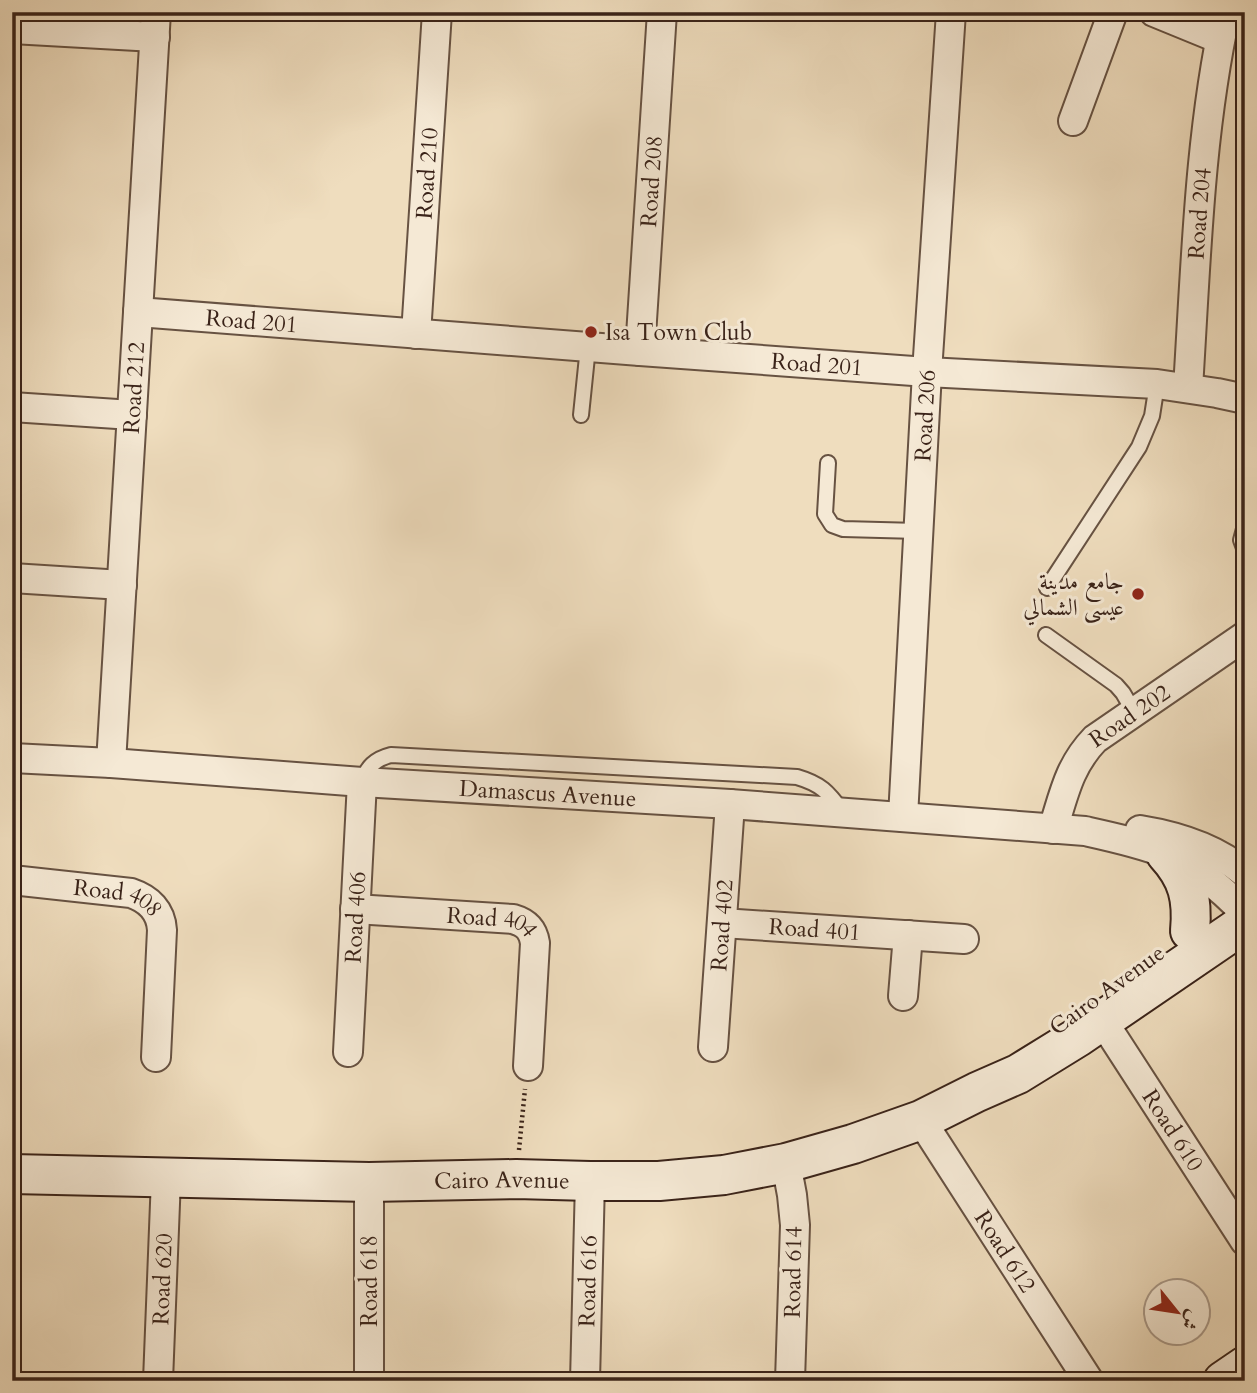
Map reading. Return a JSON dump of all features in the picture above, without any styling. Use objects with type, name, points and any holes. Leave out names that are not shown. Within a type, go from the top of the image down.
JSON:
[{"type":"street","name":"Road 210","points":[[416,334],[438,12]]},
{"type":"street","name":"Road 208","points":[[640,351],[662,12]]},
{"type":"street","name":"Road 206","points":[[903,817],[927,372],[951,12]]},
{"type":"street","points":[[1073,121],[1113,12]]},
{"type":"street","name":"Road 204","points":[[1154,12],[1223,25],[1202,176],[1188,388]]},
{"type":"street","points":[[12,29],[155,25]]},
{"type":"street","name":"Road 212","points":[[111,763],[155,25]]},
{"type":"street","name":"Road 201","points":[[138,312],[927,372],[1157,384],[1245,399]]},
{"type":"street","points":[[12,407],[132,415]]},
{"type":"street","points":[[12,578],[122,585]]},
{"type":"street","name":"Road 202","points":[[1053,829],[1071,771],[1095,739],[1245,636]]},
{"type":"street","name":"Damascus Avenue","points":[[12,758],[842,811],[1053,829],[1135,829],[1188,841],[1229,862],[1243,902]]},
{"type":"street","name":"Road 406","points":[[348,1052],[362,782]]},
{"type":"street","name":"Road 402","points":[[713,1047],[730,804]]},
{"type":"street","name":"Damascus Avenue","points":[[1085,831],[1166,854],[1243,902]]},
{"type":"street","points":[[1166,854],[1177,866],[1190,897],[1189,931]]},
{"type":"street","name":"Road 408","points":[[12,880],[131,893],[140,896],[155,908],[162,922],[156,1057]]},
{"type":"street","name":"Cairo Avenue","points":[[977,1092],[1016,1056],[1189,931],[1243,902]]},
{"type":"street","name":"Cairo Avenue","points":[[12,1174],[369,1182],[516,1179],[659,1181],[711,1176],[786,1163],[822,1155],[921,1120],[1030,1067],[1102,1020],[1243,902]]},
{"type":"street","name":"Road 404","points":[[355,909],[513,919],[529,927],[534,934],[535,943],[528,1066]]},
{"type":"street","name":"Road 401","points":[[722,923],[964,939]]},
{"type":"street","points":[[903,996],[908,935]]},
{"type":"street","name":"Road 610","points":[[1102,1020],[1245,1241]]},
{"type":"street","name":"Road 612","points":[[921,1120],[1089,1381]]},
{"type":"street","name":"Road 614","points":[[786,1163],[795,1225],[790,1381]]},
{"type":"street","name":"Road 620","points":[[158,1381],[166,1178]]},
{"type":"street","name":"Road 616","points":[[585,1381],[590,1181]]},
{"type":"street","name":"Road 618","points":[[369,1182],[369,1381]]},
{"type":"street","points":[[1223,1381],[1245,1366]]},
{"type":"lane","points":[[581,415],[588,347]]},
{"type":"lane","points":[[1047,588],[1139,447],[1152,416],[1157,384]]},
{"type":"lane","points":[[828,463],[825,514],[832,525],[843,529],[918,531]]},
{"type":"lane","points":[[1245,525],[1241,540],[1245,551]]},
{"type":"lane","points":[[1046,635],[1116,685],[1134,712]]},
{"type":"lane","points":[[362,782],[368,768],[382,757],[391,755],[797,777],[829,793],[842,811]]},
{"type":"path","points":[[516,1179],[528,1066]]},
{"type":"place","name":"Isa Town Club","points":[[591,332]]},
{"type":"place","name":"جامع مدينة عيسى الشمالي","points":[[1138,594]]}]
